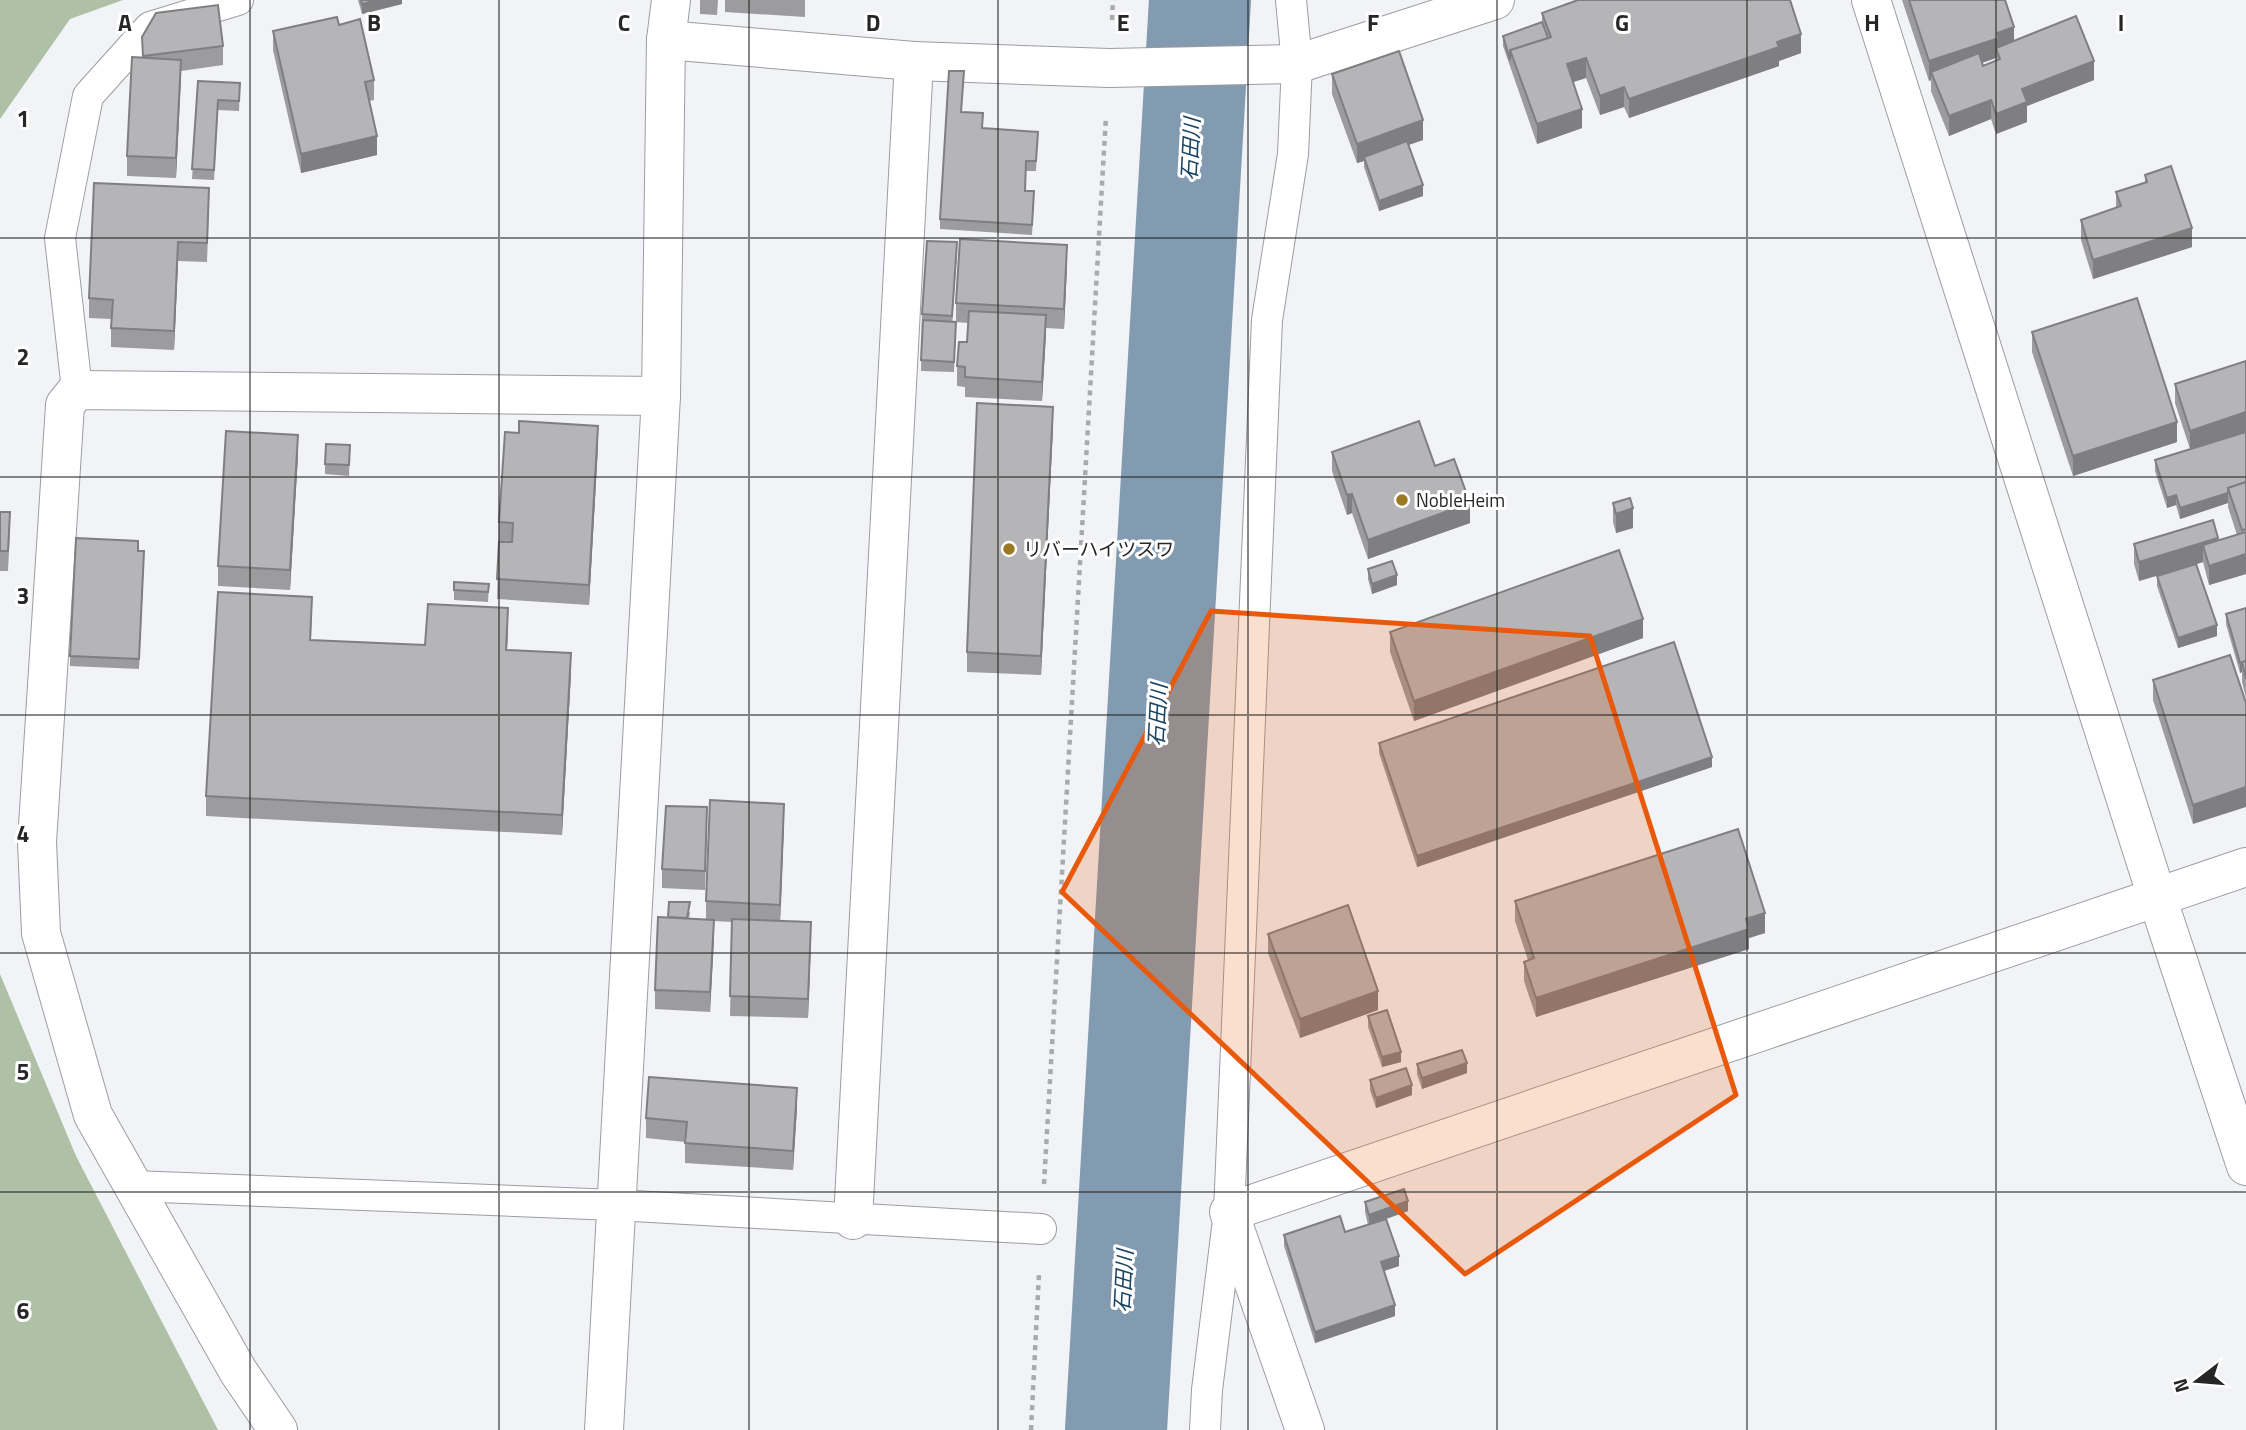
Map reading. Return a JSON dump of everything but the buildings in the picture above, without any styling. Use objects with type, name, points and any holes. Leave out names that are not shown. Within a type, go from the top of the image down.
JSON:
[{"type":"street","points":[[604,1430],[661,396],[666,40],[671,0]]},
{"type":"street","points":[[666,40],[914,61],[1116,68],[1297,64],[1495,0]]},
{"type":"street","points":[[1871,0],[2157,897],[2246,1166]]},
{"type":"street","points":[[853,1220],[914,61]]},
{"type":"street","points":[[278,1430],[238,1371],[93,1115],[41,933],[37,842],[65,404],[77,390],[661,396]]},
{"type":"street","points":[[1305,1430],[1229,1212],[2246,867]]},
{"type":"lane","points":[[77,390],[60,238],[88,96],[150,27],[239,0]]},
{"type":"lane","points":[[1205,1430],[1207,1390],[1229,1212],[1267,320],[1293,154],[1297,64],[1291,0]]},
{"type":"lane","points":[[133,1186],[617,1205],[1041,1229]]},
{"type":"path","points":[[1031,1430],[1041,1229],[1116,68]]},
{"type":"highlighted area","points":[[1211,611],[1590,636],[1736,1095],[1465,1274],[1062,892]]},
{"type":"green space","points":[[0,0],[123,0],[70,19],[0,119]]},
{"type":"green space","points":[[0,974],[76,1156],[218,1430],[0,1430]]},
{"type":"waterway","name":"石田川","points":[[1116,1430],[1200,0]]},
{"type":"place","name":"NobleHeim","points":[[1402,500]]},
{"type":"place","name":"リバーハイツスワ","points":[[1009,549]]}]
